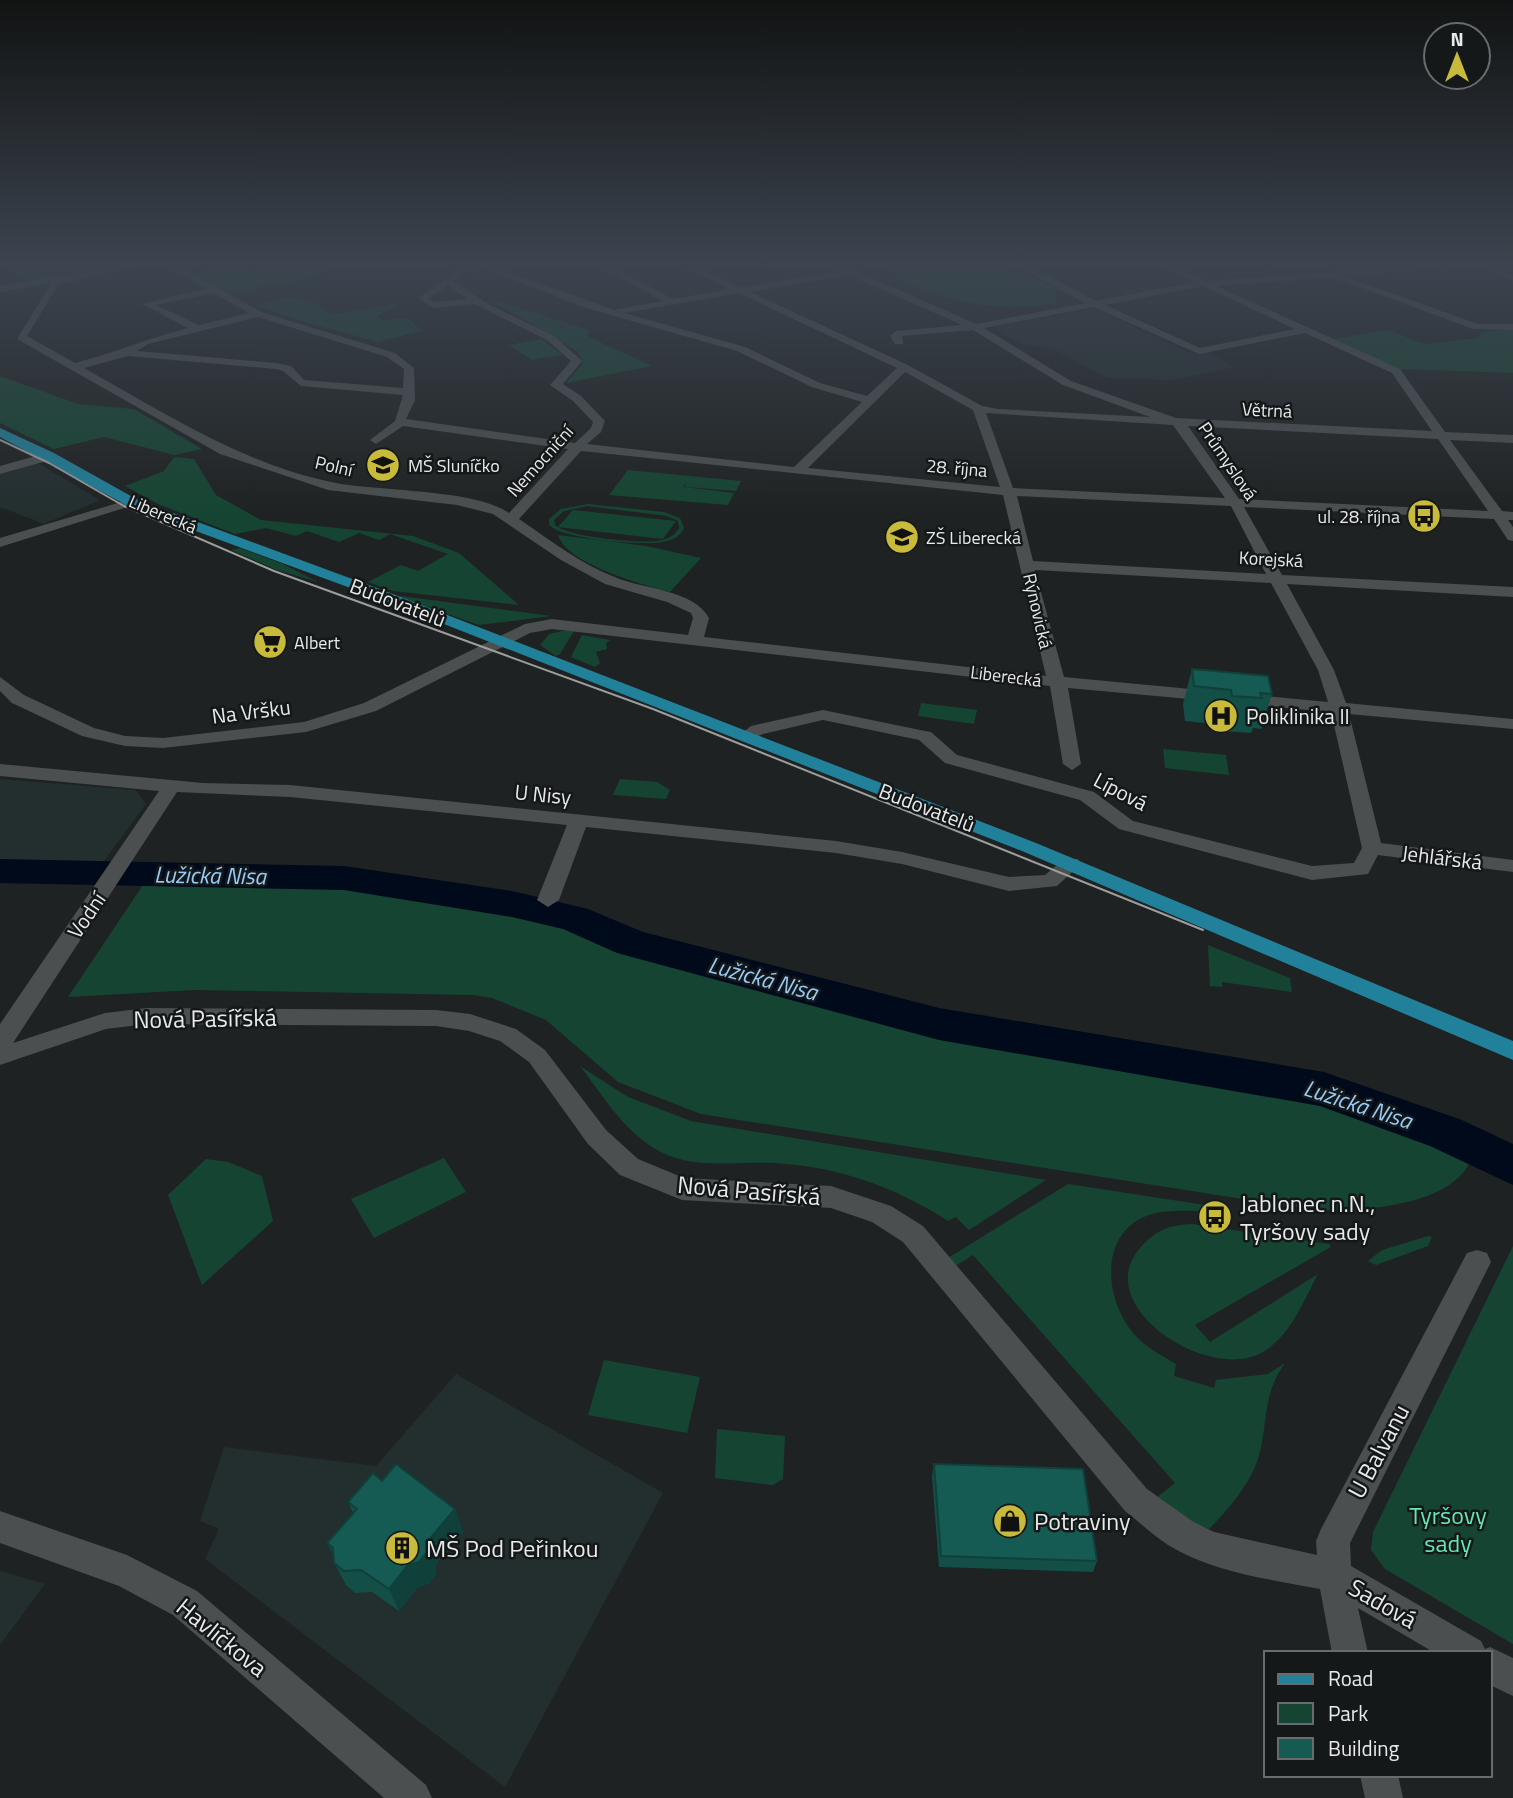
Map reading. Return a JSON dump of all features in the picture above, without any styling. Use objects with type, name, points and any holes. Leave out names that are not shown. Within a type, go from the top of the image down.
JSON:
[{"type":"main road","name":"Liberecká","points":[[0,432],[50,456],[133,503],[335,578]]},
{"type":"main road","name":"Budovatelů","points":[[335,578],[1071,864],[1513,1051]]},
{"type":"street","name":"Polní","points":[[43,350],[225,451],[328,486],[457,501],[481,506],[512,518],[566,557],[610,581],[672,598],[697,610],[701,618],[695,639]]},
{"type":"street","points":[[73,367],[132,350]]},
{"type":"street","points":[[374,350],[391,355],[409,368],[410,392],[401,422],[376,440]]},
{"type":"street","points":[[567,350],[576,361],[556,385],[582,400],[587,432]]},
{"type":"street","points":[[743,350],[816,385],[868,400]]},
{"type":"street","points":[[866,350],[978,408]]},
{"type":"street","name":"Průmyslová","points":[[1009,350],[1067,383],[1180,424],[1235,502],[1326,670],[1339,709]]},
{"type":"street","points":[[1350,350],[1396,371],[1513,537]]},
{"type":"street","points":[[127,353],[276,366],[287,368],[301,383],[410,392]]},
{"type":"street","points":[[797,471],[904,368]]},
{"type":"street","name":"Větrná","points":[[978,408],[998,413],[1180,424],[1513,439]]},
{"type":"street","name":"Rýnovická","points":[[978,408],[1009,492],[1050,664],[1058,682],[1072,764]]},
{"type":"street","name":"28. října","points":[[401,422],[587,432],[797,471],[1009,492],[1513,516]]},
{"type":"street","name":"Nemocniční","points":[[512,518],[587,432]]},
{"type":"street","points":[[0,470],[50,456]]},
{"type":"street","points":[[0,543],[133,503]]},
{"type":"street","name":"Korejská","points":[[1027,565],[1513,592]]},
{"type":"street","name":"Liberecká","points":[[503,642],[526,629],[552,624],[1058,682],[1513,724]]},
{"type":"street","name":"Na Vršku","points":[[0,682],[18,699],[88,732],[125,741],[163,743],[318,723],[370,707],[503,642]]},
{"type":"street","points":[[1339,709],[1372,848]]},
{"type":"street","name":"Lípová","points":[[747,736],[757,730],[823,715],[925,736],[951,760],[1087,796],[1126,825],[1312,873],[1361,869],[1372,848]]},
{"type":"street","name":"U Nisy","points":[[0,770],[171,787],[290,791],[836,847],[902,858],[1009,884],[1050,881],[1071,864]]},
{"type":"street","name":"Vodní","points":[[0,1042],[10,1012],[108,882],[171,787]]},
{"type":"street","points":[[548,900],[579,820]]},
{"type":"street","name":"Jehlářská","points":[[1372,848],[1513,866]]},
{"type":"street","name":"Nová Pasířská","points":[[0,1056],[105,1021],[147,1016],[436,1018],[470,1023],[508,1035],[537,1056],[597,1137],[629,1167],[682,1189],[831,1197],[881,1214],[913,1234],[1136,1500],[1180,1533],[1209,1547],[1236,1556],[1334,1575]]},
{"type":"street","name":"U Balvanu","points":[[1350,1651],[1334,1575],[1333,1541],[1477,1262]]},
{"type":"street","name":"Havlíčkova","points":[[0,1527],[127,1572],[185,1603],[412,1798]]},
{"type":"street","name":"Sadová","points":[[1334,1575],[1466,1651]]},
{"type":"street","points":[[1492,1666],[1513,1678]]},
{"type":"street","points":[[1379,1777],[1384,1798]]},
{"type":"shaded area","points":[[1055,350],[1184,350],[1196,354],[1206,351],[1235,367],[1172,380],[1107,378]]},
{"type":"shaded area","points":[[39,464],[100,500],[44,524],[0,507],[0,474]]},
{"type":"shaded area","points":[[0,779],[136,790],[146,804],[101,865],[0,864]]},
{"type":"shaded area","points":[[456,1374],[663,1493],[505,1787],[205,1559],[219,1529],[200,1521],[224,1447],[376,1466]]},
{"type":"shaded area","points":[[0,1571],[45,1584],[0,1645]]},
{"type":"green space","points":[[517,350],[555,350],[562,355],[532,360]]},
{"type":"green space","points":[[575,350],[617,350],[652,366],[566,383],[583,363]]},
{"type":"green space","points":[[1357,350],[1513,350],[1513,373],[1399,369]]},
{"type":"green space","points":[[0,376],[78,404],[134,409],[202,449],[174,455],[104,437],[54,449],[0,423]]},
{"type":"green space","points":[[174,457],[194,459],[216,495],[261,520],[413,536],[459,553],[519,605],[393,591],[368,582],[401,565],[418,571],[448,554],[390,534],[379,540],[359,533],[339,542],[307,531],[296,536],[266,528],[235,534],[158,504],[125,486],[164,471]]},
{"type":"green space","points":[[628,470],[741,481],[736,491],[685,487],[686,483],[683,487],[734,493],[728,505],[609,495]]},
{"type":"green space","points":[[588,504],[664,512],[680,518],[684,528],[680,534],[662,542],[621,542],[585,538],[549,525],[549,519],[561,509]],"holes":[[[587,506],[667,516],[678,521],[679,528],[670,537],[653,541],[607,539],[574,533],[555,525],[554,520],[564,511]]]},
{"type":"green space","points":[[573,510],[676,521],[663,539],[558,527]]},
{"type":"green space","points":[[558,535],[646,546],[701,558],[670,592],[590,564],[565,546]]},
{"type":"green space","points":[[240,548],[283,564],[318,582],[277,570],[231,550]]},
{"type":"green space","points":[[401,596],[551,616],[479,625],[399,597]]},
{"type":"green space","points":[[574,631],[560,654],[556,656],[540,645],[549,634]]},
{"type":"green space","points":[[582,635],[610,640],[606,643],[607,649],[596,652],[600,663],[595,667],[571,657]]},
{"type":"green space","points":[[921,703],[977,710],[974,724],[918,716]]},
{"type":"green space","points":[[1163,749],[1226,755],[1229,775],[1165,768]]},
{"type":"green space","points":[[620,779],[657,782],[670,790],[666,799],[613,795]]},
{"type":"green space","points":[[145,882],[370,888],[555,921],[671,963],[943,1034],[1288,1091],[1392,1120],[1473,1151],[1465,1170],[1450,1184],[1430,1195],[1381,1207],[1313,1210],[701,1114],[618,1082],[546,1020],[492,998],[473,995],[194,990],[68,997]]},
{"type":"green space","points":[[1208,945],[1290,978],[1292,992],[1222,982],[1222,987],[1210,986]]},
{"type":"green space","points":[[580,1066],[628,1097],[691,1121],[1046,1180],[969,1230],[956,1217],[948,1221],[886,1188],[844,1174],[774,1163],[686,1161],[659,1151],[635,1134],[606,1102]]},
{"type":"green space","points":[[444,1158],[466,1192],[374,1238],[351,1199]]},
{"type":"green space","points":[[206,1159],[228,1162],[262,1176],[273,1221],[202,1285],[168,1195]]},
{"type":"green space","points":[[1068,1184],[1205,1205],[1204,1211],[1162,1212],[1137,1220],[1124,1232],[1116,1247],[1112,1264],[1115,1300],[1123,1318],[1143,1342],[1176,1364],[1174,1376],[1214,1388],[1216,1380],[1268,1374],[1285,1363],[1271,1389],[1260,1454],[1255,1467],[1234,1501],[1209,1529],[1191,1522],[1156,1498],[1175,1483],[973,1255],[955,1266],[948,1258]]},
{"type":"green space","points":[[1192,1224],[1329,1244],[1331,1247],[1195,1325],[1210,1342],[1318,1274],[1289,1327],[1263,1352],[1240,1359],[1214,1357],[1187,1348],[1162,1333],[1142,1314],[1130,1292],[1129,1269],[1141,1247],[1152,1236],[1164,1230]]},
{"type":"green space","points":[[1432,1237],[1428,1246],[1376,1265],[1368,1261],[1382,1250]]},
{"type":"green space","name":"Tyršovy sady","points":[[1513,1246],[1513,1644],[1385,1569],[1371,1550],[1373,1532]]},
{"type":"green space","points":[[604,1360],[700,1377],[687,1433],[588,1415]]},
{"type":"green space","points":[[717,1429],[785,1436],[783,1479],[773,1485],[715,1478]]},
{"type":"building","points":[[1192,669],[1268,676],[1272,694],[1260,693],[1262,698],[1232,696],[1231,690],[1194,686]]},
{"type":"building","name":"MŠ Pod Peřinkou","points":[[396,1464],[455,1509],[427,1542],[427,1552],[419,1562],[408,1565],[389,1589],[361,1570],[344,1571],[334,1563],[333,1548],[327,1543],[357,1509],[348,1502],[373,1473],[382,1481]]},
{"type":"building","name":"Potraviny","points":[[934,1464],[1083,1469],[1097,1561],[941,1556]]},
{"type":"waterway","name":"Lužická Nisa","points":[[0,871],[344,878],[512,904],[574,918],[631,943],[939,1024],[1324,1089],[1446,1133],[1513,1166]]},
{"type":"tram line","points":[[0,440],[49,463],[124,506],[274,571],[653,709],[1203,930]]},
{"type":"place","name":"MŠ Sluníčko","points":[[383,465]]},
{"type":"place","name":"ul. 28. října","points":[[1424,516]]},
{"type":"place","name":"ZŠ Liberecká","points":[[902,537]]},
{"type":"place","name":"Albert","points":[[270,642]]},
{"type":"place","name":"Poliklinika II","points":[[1221,716]]},
{"type":"place","name":"Jablonec n.N., Tyršovy sady","points":[[1215,1217]]},
{"type":"place","name":"Potraviny","points":[[1010,1521]]},
{"type":"place","name":"MŠ Pod Peřinkou","points":[[402,1548]]}]
